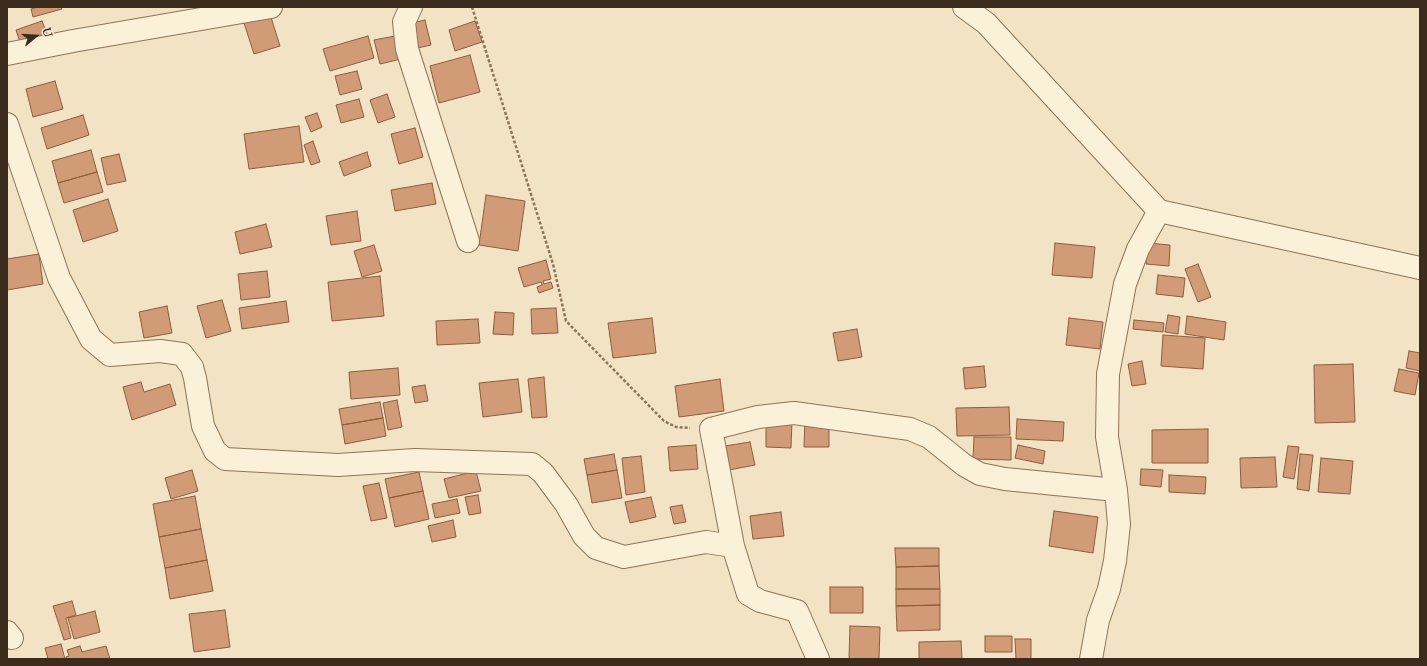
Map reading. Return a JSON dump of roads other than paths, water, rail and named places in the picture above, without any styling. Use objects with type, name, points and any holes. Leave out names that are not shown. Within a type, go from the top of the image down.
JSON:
[{"type":"street","points":[[7,54],[271,7]]},
{"type":"street","points":[[411,7],[404,22],[407,49],[468,241]]},
{"type":"street","points":[[964,7],[986,23],[1160,211],[1420,268]]},
{"type":"street","points":[[7,124],[59,278],[91,339],[110,355],[160,351],[182,354],[192,367],[203,426],[214,452],[225,459],[338,465],[415,460],[532,464],[543,473],[566,504],[584,536],[596,548],[624,556],[706,542],[733,546]]},
{"type":"street","points":[[1091,659],[1098,620],[1109,589],[1115,561],[1119,524],[1116,490],[1107,437],[1108,374],[1125,284],[1138,249],[1160,211]]},
{"type":"street","points":[[818,659],[816,658],[797,611],[760,601],[748,594],[733,546],[712,430],[758,417],[794,413],[910,429],[929,437],[964,465],[980,474],[1005,479],[1116,490]]}]
